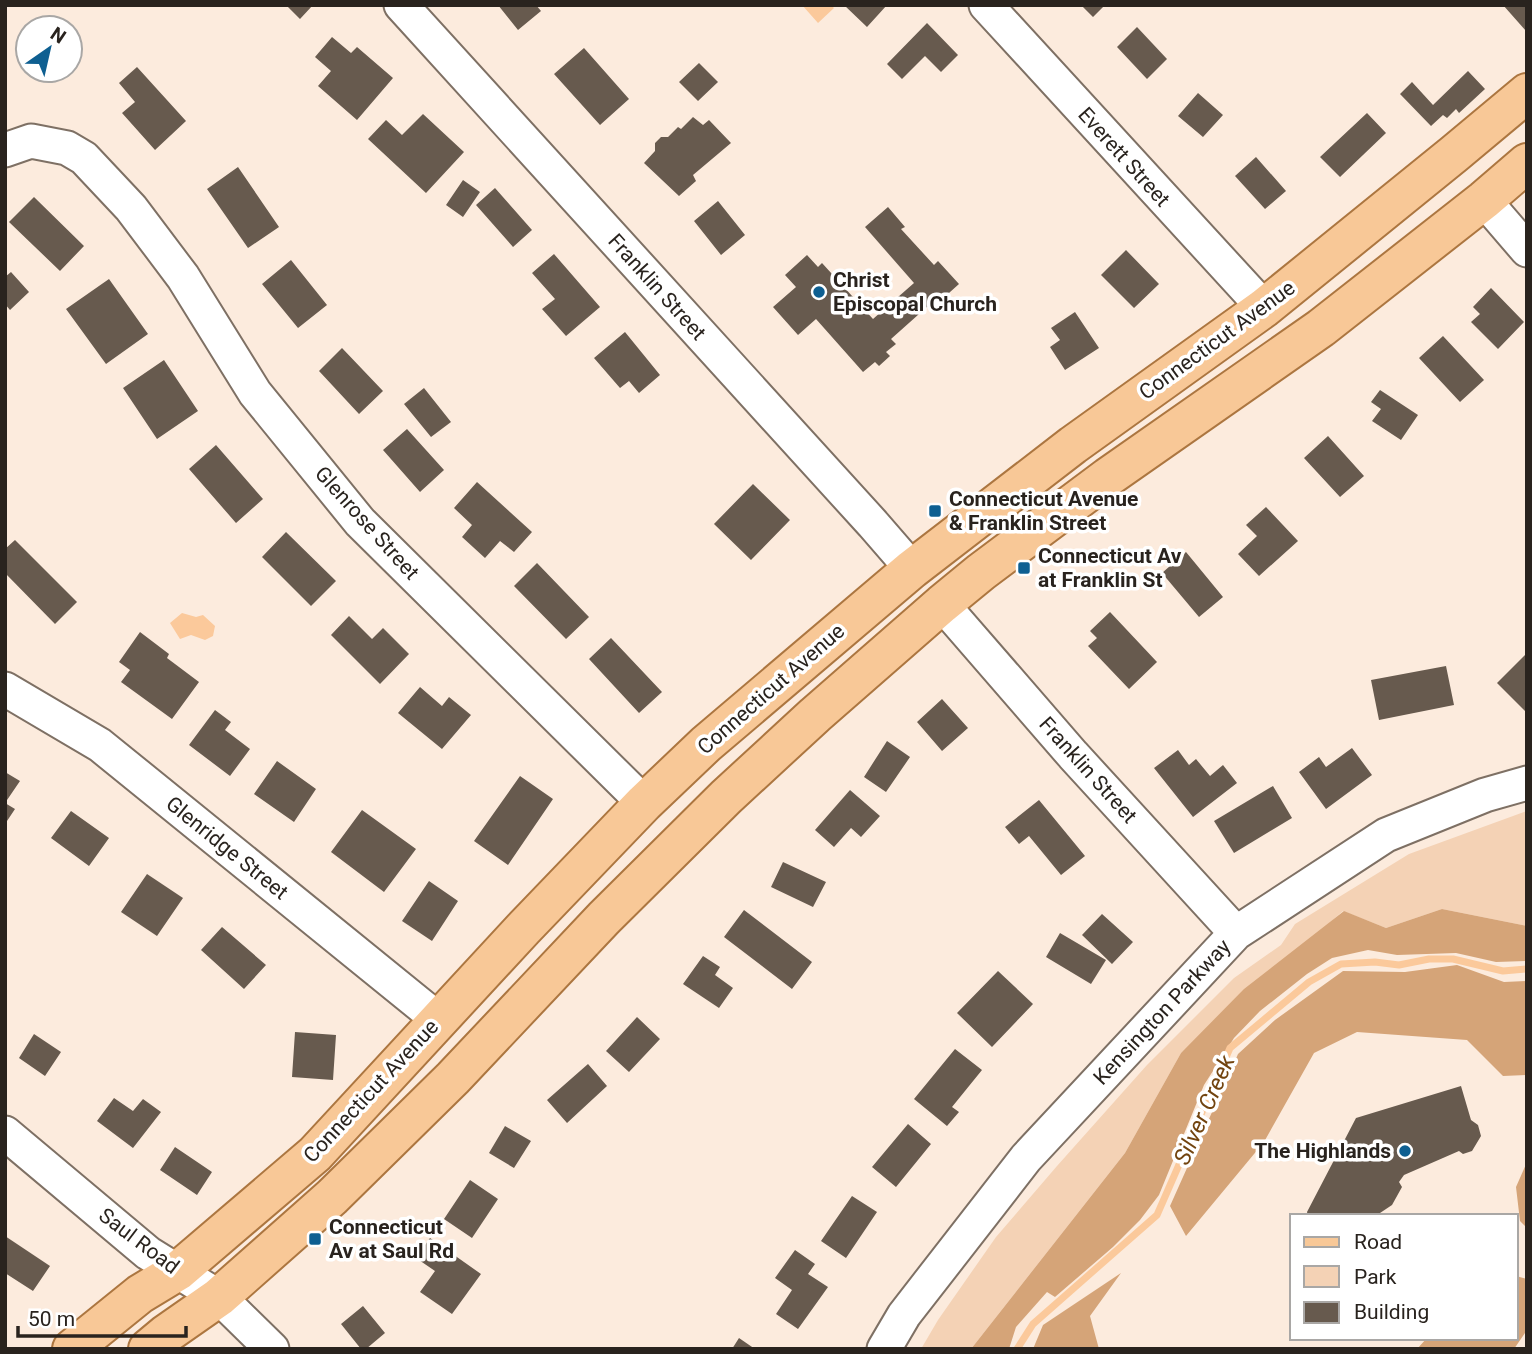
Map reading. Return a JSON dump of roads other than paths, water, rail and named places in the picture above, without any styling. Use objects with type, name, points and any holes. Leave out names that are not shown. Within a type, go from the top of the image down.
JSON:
[{"type":"main road","name":"Connecticut Avenue","points":[[72,1349],[140,1294],[178,1271],[315,1154],[644,803],[706,744],[912,569],[1073,444],[1264,308],[1527,93]]},
{"type":"main road","points":[[148,1349],[219,1297],[332,1197],[453,1078],[669,852],[815,715],[942,604],[1108,477],[1321,328],[1527,163]]},
{"type":"main road","points":[[942,604],[936,589],[938,574],[953,556],[1007,512],[1016,489]]},
{"type":"main road","points":[[815,715],[826,675],[897,612],[916,580],[912,569]]},
{"type":"street","name":"Franklin Street","points":[[401,5],[912,569]]},
{"type":"street","name":"Everett Street","points":[[986,5],[1264,308]]},
{"type":"street","name":"Glenrose Street","points":[[5,150],[31,141],[67,148],[84,158],[131,208],[183,277],[255,393],[360,522],[644,803]]},
{"type":"street","points":[[1484,200],[1527,250]]},
{"type":"street","name":"Franklin Street","points":[[942,604],[1073,755],[1237,933]]},
{"type":"street","name":"Glenridge Street","points":[[5,690],[100,745],[439,1020]]},
{"type":"street","name":"Kensington Parkway","points":[[884,1349],[904,1315],[1026,1158],[1237,933],[1385,835],[1485,795],[1527,783]]},
{"type":"street","name":"Saul Road","points":[[5,1133],[148,1253],[219,1297],[272,1349]]},
{"type":"waterway","name":"Silver Creek","points":[[1017,1349],[1033,1324],[1157,1215],[1230,1048],[1309,982],[1341,964],[1375,962],[1399,965],[1429,959],[1453,959],[1503,971],[1527,969]]},
{"type":"place","name":"Christ Episcopal Church","points":[[819,292]]},
{"type":"place","name":"Connecticut Avenue & Franklin Street","points":[[935,511]]},
{"type":"place","name":"Connecticut Av at Franklin St","points":[[1024,568]]},
{"type":"place","name":"The Highlands","points":[[1405,1151]]},
{"type":"place","name":"Connecticut Av at Saul Rd","points":[[315,1239]]}]
